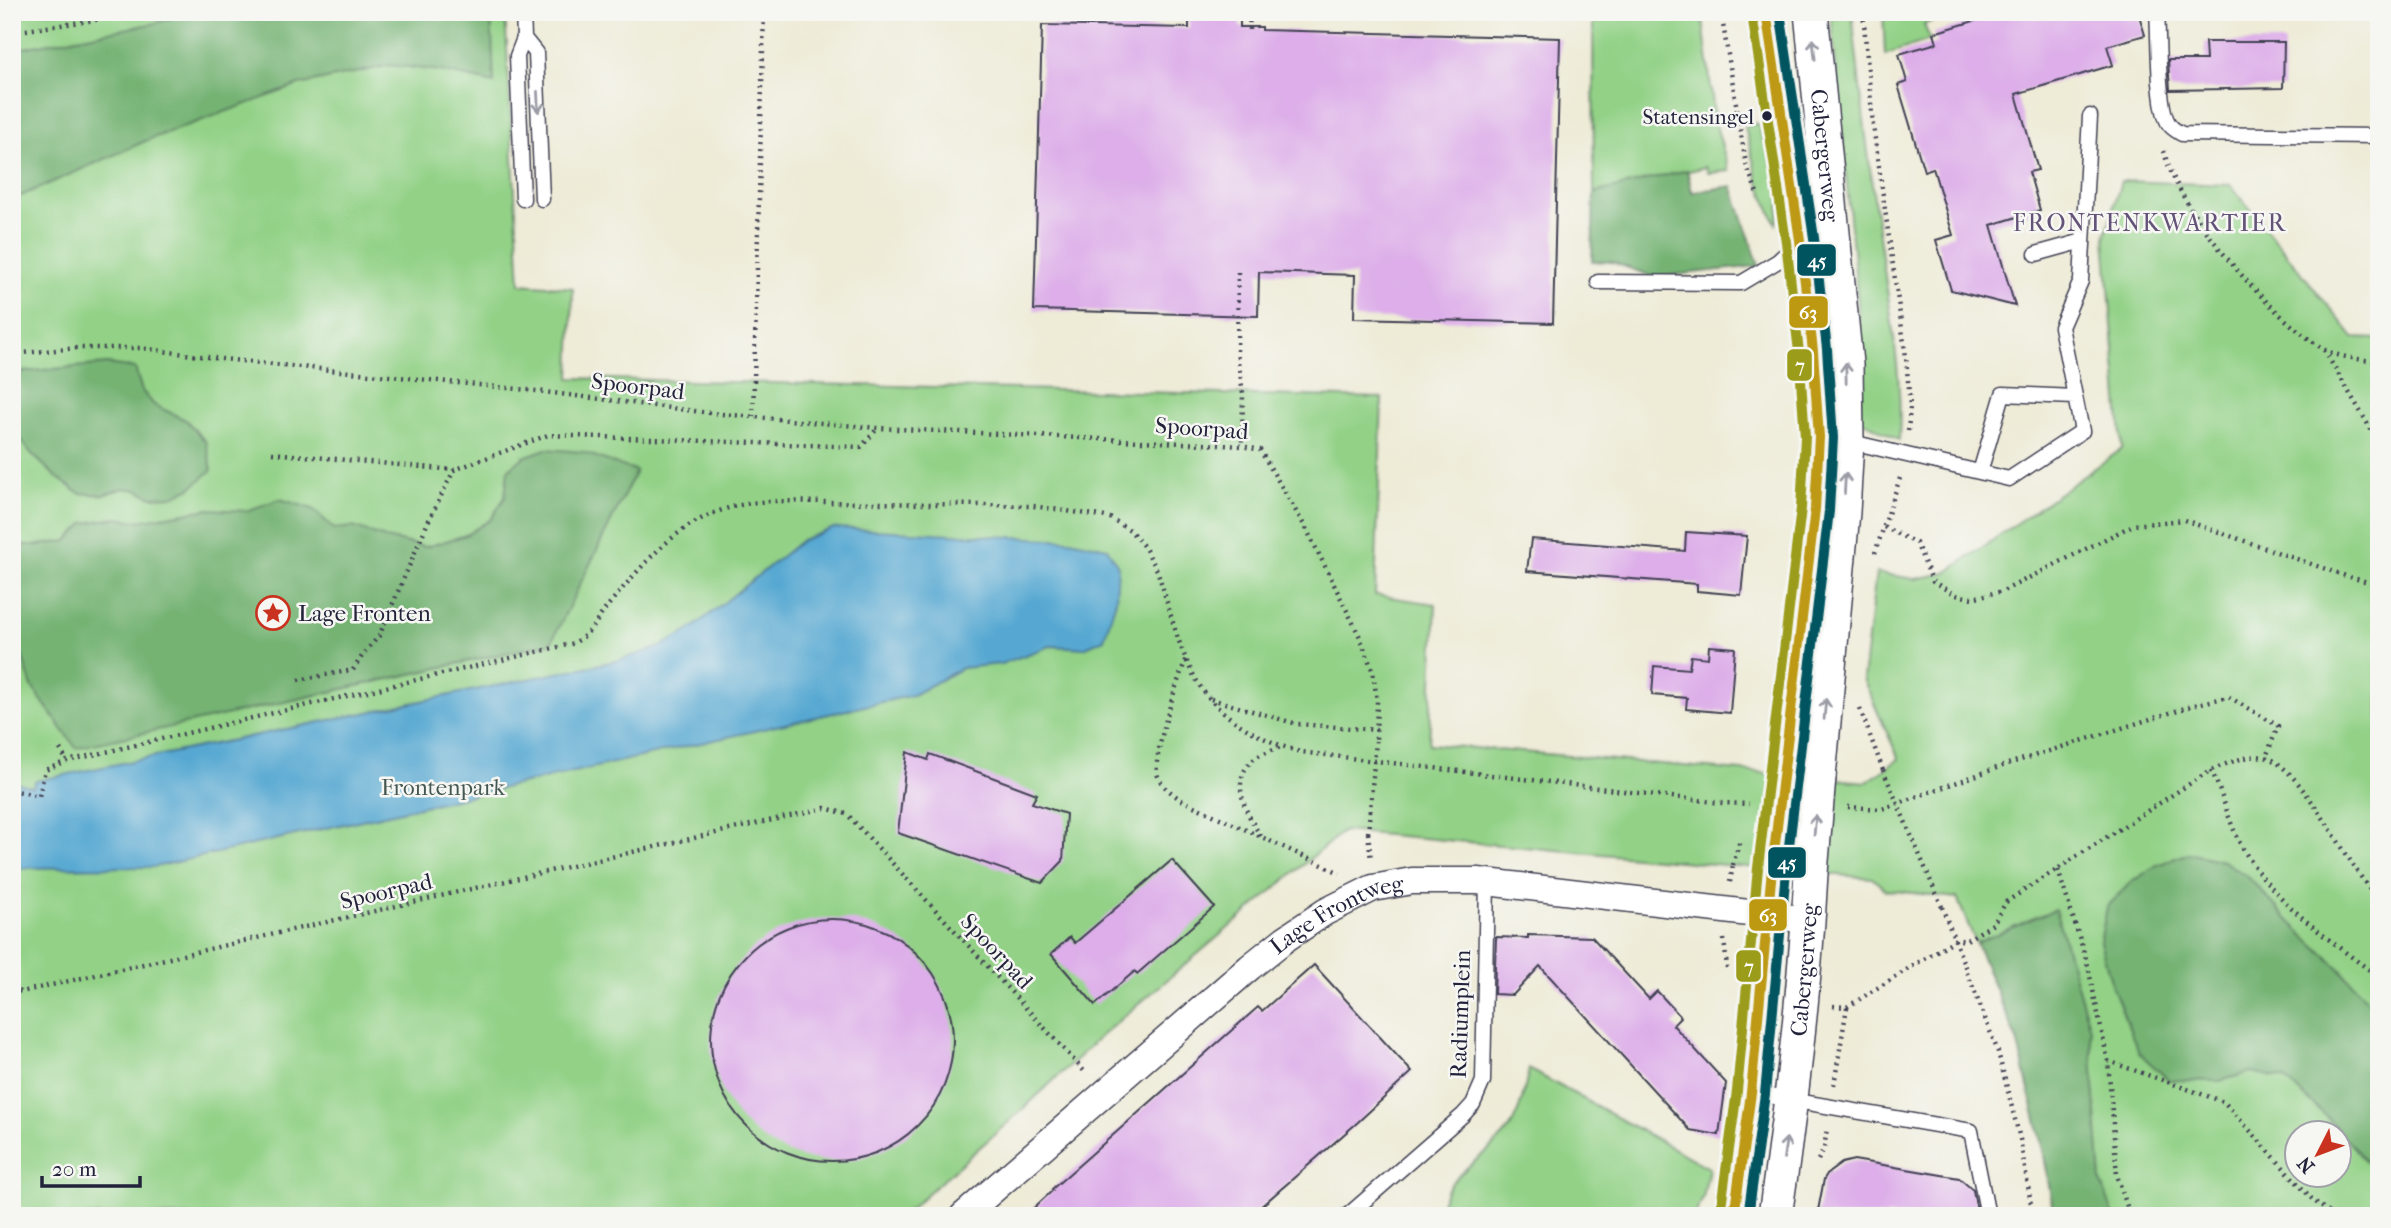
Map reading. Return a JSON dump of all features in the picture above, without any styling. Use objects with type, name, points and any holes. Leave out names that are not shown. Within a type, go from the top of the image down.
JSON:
[{"type":"street","name":"Cabergerweg","points":[[1734,1216],[1751,1093],[1772,869],[1786,774],[1815,509],[1819,437],[1800,240],[1766,12]]},
{"type":"street","name":"Cabergerweg","points":[[1775,1216],[1793,1100],[1847,441],[1842,306],[1811,12]]},
{"type":"street","name":"Lage Frontweg","points":[[963,1216],[1285,939],[1325,912],[1373,888],[1412,881],[1487,882],[1808,920]]},
{"type":"lane","points":[[523,12],[524,38],[517,56],[523,199]]},
{"type":"lane","points":[[2157,12],[2162,108],[2168,124],[2182,134],[2379,136]]},
{"type":"lane","points":[[524,38],[536,53],[542,199]]},
{"type":"lane","points":[[1847,441],[2009,479],[2082,431],[2061,327],[2081,281],[2090,116]]},
{"type":"lane","points":[[1598,282],[1741,283],[1778,261],[1800,240]]},
{"type":"lane","points":[[2036,254],[2083,241]]},
{"type":"lane","points":[[1980,472],[2003,394],[2075,397]]},
{"type":"lane","name":"Radiumplein","points":[[1347,1216],[1463,1115],[1480,1090],[1485,1069],[1487,882]]},
{"type":"lane","points":[[1751,1093],[1971,1131],[1988,1216]]},
{"type":"path","points":[[12,32],[109,18],[130,12]]},
{"type":"path","points":[[753,416],[764,12]]},
{"type":"path","points":[[1249,30],[1250,12]]},
{"type":"path","points":[[1721,12],[1746,164],[1760,200]]},
{"type":"path","points":[[1863,12],[1872,125],[1906,356],[1910,406],[1907,456],[1884,527],[1916,543],[1934,582],[1956,595],[1972,598],[2003,591],[2133,525],[2184,520],[2378,585],[2379,564]]},
{"type":"path","points":[[2168,124],[2161,140],[2165,157],[2173,179],[2192,212],[2249,283],[2281,315],[2324,350],[2379,443]]},
{"type":"path","points":[[1238,272],[1237,352],[1243,393],[1242,446]]},
{"type":"path","name":"Spoorpad","points":[[12,354],[78,348],[140,348],[878,428],[1242,446],[1260,450],[1307,530],[1360,637],[1373,672],[1378,730]]},
{"type":"path","points":[[2324,350],[2379,362]]},
{"type":"path","points":[[272,453],[454,470],[548,435],[861,447],[878,428]]},
{"type":"path","points":[[298,680],[353,670],[379,636],[428,522],[454,470]]},
{"type":"path","points":[[12,790],[39,796],[45,770],[66,761],[571,644],[587,636],[609,604],[640,569],[684,528],[706,514],[736,504],[758,501],[1033,506],[1110,517],[1130,530],[1157,570],[1186,660],[1209,699],[1245,728],[1283,747],[1315,754],[1722,803],[1762,804]]},
{"type":"path","points":[[1186,660],[1161,745],[1157,770],[1160,780],[1169,792],[1183,801],[1373,888]]},
{"type":"path","points":[[1842,807],[1882,809],[2008,764],[2201,703],[2229,697],[2278,726],[2266,757]]},
{"type":"path","points":[[1209,699],[1297,724],[1378,730],[1368,833]]},
{"type":"path","points":[[1261,837],[1244,808],[1239,788],[1241,779],[1251,762],[1283,747]]},
{"type":"path","points":[[60,749],[66,761]]},
{"type":"path","points":[[1847,1007],[1956,939],[1965,941],[1993,924],[2006,902],[2211,770],[2244,758],[2266,757],[2295,780],[2359,876],[2379,901]]},
{"type":"path","points":[[1883,770],[1956,939],[1998,1052],[2020,1139],[2033,1216]]},
{"type":"path","points":[[2211,770],[2240,843],[2260,876],[2328,939],[2379,978]]},
{"type":"path","name":"Spoorpad","points":[[12,996],[825,808],[847,814],[1105,1094]]},
{"type":"path","points":[[2058,870],[2087,962],[2108,1060],[2117,1175],[2130,1216]]},
{"type":"path","points":[[12,989],[21,992]]},
{"type":"path","points":[[2108,1060],[2224,1102],[2312,1199],[2333,1216]]},
{"type":"green space","name":"Frontenpark","points":[[12,12],[505,12],[520,284],[573,288],[570,378],[1382,398],[1375,595],[1436,604],[1429,744],[1867,782],[1899,759],[1863,679],[1876,573],[1915,579],[1946,573],[2122,449],[2105,238],[2121,181],[2231,185],[2354,338],[2379,339],[2379,1216],[2054,1216],[2044,1154],[2018,1043],[1957,898],[1886,890],[1872,878],[1343,831],[1102,1035],[902,1216],[12,1214]]},
{"type":"green space","points":[[189,12],[491,12],[494,83],[440,71],[391,65],[299,85],[150,139],[12,200],[12,50],[156,23]]},
{"type":"green space","points":[[1593,12],[1702,12],[1715,122],[1729,171],[1708,173],[1706,167],[1594,193]]},
{"type":"green space","points":[[1831,12],[1852,12],[1869,161],[1895,345],[1899,440],[1859,419],[1858,304]]},
{"type":"green space","points":[[1883,12],[1961,12],[1924,24],[1930,40],[1885,55]]},
{"type":"green space","points":[[1757,123],[1778,186],[1780,199],[1776,224],[1758,181],[1745,127]]},
{"type":"green space","points":[[1687,170],[1692,192],[1732,186],[1759,266],[1654,277],[1612,262],[1592,261],[1594,193]]},
{"type":"green space","points":[[107,364],[135,368],[142,391],[154,405],[186,420],[206,442],[212,470],[191,488],[173,496],[152,497],[138,490],[124,488],[103,495],[79,493],[55,476],[31,453],[17,434],[12,433],[12,373]]},
{"type":"green space","points":[[546,449],[583,452],[636,471],[551,643],[76,748],[32,687],[22,656],[12,645],[12,545],[67,541],[85,523],[115,518],[138,521],[208,509],[246,511],[280,499],[313,509],[334,529],[353,527],[385,538],[426,547],[466,535],[491,519],[505,497],[508,470],[524,457]]},
{"type":"green space","points":[[2189,853],[2223,861],[2248,877],[2291,923],[2342,971],[2379,1014],[2379,1176],[2352,1146],[2352,1120],[2329,1120],[2284,1079],[2251,1072],[2220,1081],[2169,1080],[2139,1053],[2112,985],[2100,942],[2107,907],[2129,884],[2157,865]]},
{"type":"green space","points":[[2055,909],[2090,1029],[2101,1181],[2114,1216],[2054,1216],[2044,1154],[2018,1043],[1976,943]]},
{"type":"green space","points":[[1529,1069],[1709,1168],[1703,1198],[1694,1216],[1439,1216],[1441,1202],[1454,1180],[1496,1144],[1510,1127],[1521,1103]]},
{"type":"water","points":[[834,528],[1070,540],[1107,548],[1118,566],[1116,601],[1104,639],[1084,648],[1050,646],[1001,664],[962,668],[913,695],[155,867],[12,868],[12,777],[14,782],[33,787],[35,781],[620,660],[660,647],[690,630],[802,540]]},
{"type":"building","points":[[1189,12],[1240,12],[1240,27],[1262,27],[1262,30],[1560,38],[1553,323],[1354,318],[1355,275],[1259,272],[1258,316],[1034,310],[1042,25],[1189,28]]},
{"type":"building","points":[[2004,12],[2138,12],[2145,35],[2107,46],[2113,65],[2016,94],[2038,170],[2029,172],[2040,210],[1991,225],[2015,306],[1951,290],[1936,240],[1953,235],[1933,168],[1924,171],[1898,85],[1907,82],[1899,54],[1937,43],[1934,33]]},
{"type":"building","points":[[2205,42],[2284,42],[2283,88],[2170,90],[2168,60],[2206,60]]},
{"type":"building","points":[[1686,532],[1747,536],[1741,595],[1697,591],[1697,584],[1527,571],[1531,539],[1685,551]]},
{"type":"building","points":[[1709,646],[1735,648],[1730,713],[1686,709],[1687,698],[1652,695],[1654,666],[1689,669],[1691,656],[1708,658]]},
{"type":"building","points":[[907,752],[928,760],[930,754],[1037,794],[1032,803],[1066,814],[1063,861],[1042,883],[898,833]]},
{"type":"building","points":[[1172,860],[1214,907],[1137,974],[1135,971],[1095,1005],[1051,954],[1070,937],[1075,943]]},
{"type":"building","points":[[820,919],[844,919],[889,933],[918,954],[933,973],[944,994],[951,1016],[951,1064],[944,1086],[933,1107],[918,1126],[889,1147],[867,1156],[844,1161],[820,1161],[775,1147],[755,1134],[738,1117],[725,1097],[716,1075],[711,1052],[711,1028],[725,983],[738,963],[755,946],[775,933],[797,924]]},
{"type":"building","points":[[1528,935],[1592,937],[1649,999],[1657,991],[1681,1017],[1673,1025],[1726,1083],[1719,1135],[1690,1130],[1540,966],[1513,995],[1494,994],[1496,937],[1528,938]]},
{"type":"building","points":[[1314,965],[1412,1072],[1250,1216],[1025,1216],[1258,1007],[1262,1011]]},
{"type":"building","points":[[1854,1160],[1959,1178],[1973,1190],[1978,1216],[1817,1216],[1827,1174],[1842,1163]]},
{"type":"transit line","name":"63","points":[[1734,1216],[1751,1093],[1772,869],[1815,509],[1819,437],[1813,351],[1800,240],[1766,12]]},
{"type":"transit line","name":"45","points":[[1748,1216],[1765,1094],[1786,871],[1829,511],[1833,438],[1827,349],[1814,238],[1780,12]]},
{"type":"transit line","name":"7","points":[[1720,1214],[1737,1091],[1758,868],[1801,508],[1805,437],[1799,352],[1786,242],[1752,14]]},
{"type":"place","name":"Statensingel","points":[[1767,116]]},
{"type":"place","name":"Lage Fronten","points":[[273,613]]},
{"type":"district","name":"FRONTENKWARTIER","points":[[2150,223]]}]
